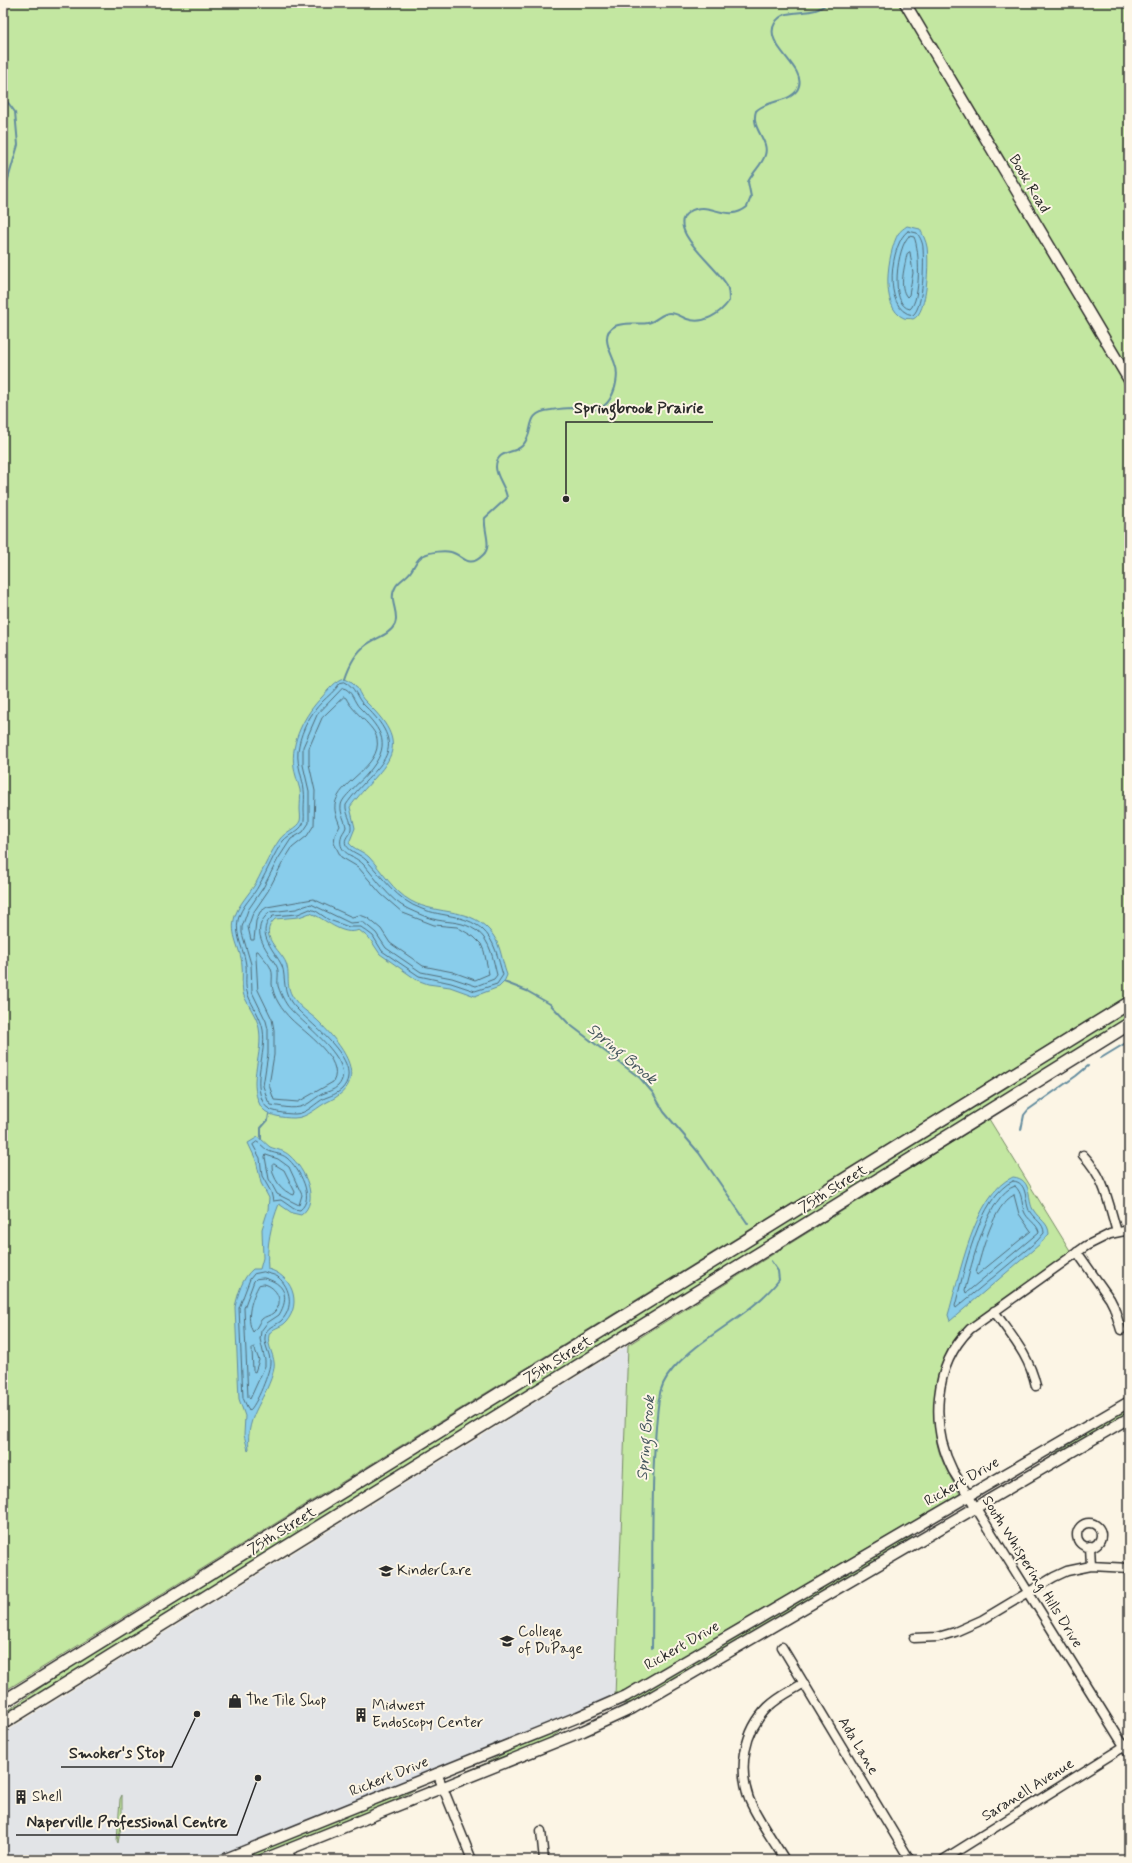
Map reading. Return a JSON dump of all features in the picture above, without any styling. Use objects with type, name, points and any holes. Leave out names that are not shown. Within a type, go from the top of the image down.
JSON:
[{"type":"main road","name":"75th Street","points":[[3,1702],[1129,1003]]},
{"type":"main road","name":"75th Street","points":[[3,1723],[1129,1024]]},
{"type":"street","name":"Book Road","points":[[905,3],[1129,380]]},
{"type":"street","points":[[1083,1155],[1094,1166],[1099,1176],[1117,1232]]},
{"type":"street","name":"South Whispering Hills Drive","points":[[1128,1748],[1028,1592],[953,1471],[941,1442],[939,1426],[940,1391],[944,1369],[955,1346],[970,1329],[1094,1241],[1117,1232],[1129,1230]]},
{"type":"street","points":[[1078,1252],[1112,1303],[1121,1330]]},
{"type":"street","points":[[994,1311],[1026,1356],[1032,1369],[1036,1386]]},
{"type":"street","name":"Rickert Drive","points":[[223,1860],[578,1717],[626,1696],[1129,1402]]},
{"type":"street","name":"Rickert Drive","points":[[262,1860],[583,1731],[633,1708],[1129,1418]]},
{"type":"street","points":[[1090,1546],[1091,1566]]},
{"type":"street","points":[[914,1638],[938,1637],[955,1632],[989,1617],[1028,1592],[1067,1571],[1091,1566],[1129,1568]]},
{"type":"street","name":"Ada Lane","points":[[782,1647],[910,1860]]},
{"type":"street","points":[[785,1860],[749,1798],[744,1777],[743,1764],[748,1738],[761,1715],[776,1700],[804,1683]]},
{"type":"street","name":"Saranell Avenue","points":[[943,1860],[1128,1748]]},
{"type":"street","points":[[437,1773],[472,1860]]},
{"type":"street","points":[[541,1831],[544,1860]]},
{"type":"street","points":[[287,1850],[292,1860]]},
{"type":"shaded area","points":[[628,1345],[615,1696],[589,1708],[206,1860],[3,1860],[3,1733]]},
{"type":"green space","points":[[3,3],[1129,3],[1129,995],[3,1692]]},
{"type":"green space","points":[[1129,1008],[1129,1019],[3,1719],[3,1714],[88,1654]]},
{"type":"green space","points":[[989,1119],[1071,1252],[984,1313],[960,1334],[948,1350],[943,1362],[939,1380],[935,1428],[938,1449],[946,1470],[960,1494],[615,1696],[628,1345]]},
{"type":"green space","points":[[1129,1408],[1129,1414],[1035,1467],[1094,1428]]},
{"type":"green space","points":[[911,1535],[912,1537],[848,1579],[632,1704],[623,1704]]},
{"type":"green space","points":[[571,1725],[538,1745],[457,1777],[458,1775],[482,1765],[513,1749]]},
{"type":"green space","points":[[426,1784],[367,1814],[252,1860],[235,1860]]},
{"type":"green space","points":[[122,1795],[122,1821],[118,1843],[120,1799]]},
{"type":"water","points":[[907,226],[920,229],[926,242],[928,254],[925,297],[918,315],[913,319],[904,318],[896,312],[891,303],[888,292],[889,266],[894,242],[898,234]]},
{"type":"water","points":[[345,678],[350,680],[356,686],[363,699],[382,719],[390,734],[392,746],[390,758],[383,769],[350,807],[355,828],[349,843],[369,857],[393,886],[411,901],[432,909],[465,915],[485,926],[496,939],[507,975],[504,982],[499,987],[475,996],[450,987],[428,984],[417,980],[380,954],[370,939],[359,930],[346,931],[340,929],[310,913],[299,917],[275,919],[270,925],[268,931],[269,937],[286,963],[289,986],[292,995],[298,1004],[318,1021],[337,1043],[349,1064],[351,1074],[349,1084],[342,1093],[304,1116],[285,1118],[275,1116],[262,1109],[256,1095],[255,1076],[260,1038],[259,1028],[257,1020],[243,993],[241,959],[233,929],[235,916],[239,907],[256,883],[276,844],[300,821],[300,790],[294,770],[293,758],[294,748],[300,729],[316,704],[332,686]]},
{"type":"water","points":[[258,1137],[270,1147],[288,1154],[295,1161],[305,1176],[310,1193],[310,1202],[307,1209],[301,1215],[292,1213],[279,1204],[271,1228],[268,1244],[268,1269],[276,1272],[288,1283],[292,1290],[294,1306],[286,1322],[272,1330],[269,1335],[268,1339],[274,1360],[274,1368],[271,1379],[250,1426],[248,1450],[244,1435],[245,1416],[239,1399],[235,1307],[243,1282],[253,1269],[260,1269],[263,1258],[262,1229],[268,1210],[269,1198],[261,1183],[256,1160],[248,1143]]},
{"type":"water","points":[[1013,1177],[1020,1179],[1027,1186],[1032,1207],[1036,1214],[1046,1224],[1049,1234],[1040,1244],[950,1321],[948,1315],[957,1280],[978,1218],[988,1200],[999,1186]]},
{"type":"waterway","name":"Spring Brook","points":[[345,678],[351,664],[359,652],[366,645],[386,634],[393,628],[396,619],[393,601],[394,591],[396,586],[409,573],[420,558],[430,553],[445,551],[451,552],[466,560],[473,561],[478,559],[486,551],[488,543],[485,518],[507,498],[496,471],[497,462],[502,455],[519,449],[522,446],[529,434],[531,424],[536,415],[542,412],[565,408],[583,410],[598,409],[606,404],[610,399],[614,391],[617,377],[616,368],[609,349],[607,338],[610,329],[623,324],[648,323],[667,313],[699,321],[716,314],[729,301],[727,286],[723,279],[688,238],[683,228],[683,219],[689,212],[696,209],[704,208],[725,213],[732,213],[739,212],[747,207],[751,197],[748,182],[764,159],[766,150],[756,123],[756,111],[767,104],[792,95],[799,86],[799,78],[796,71],[778,47],[774,39],[773,31],[775,23],[779,18],[785,15],[807,12],[821,8],[827,3]]},
{"type":"waterway","points":[[3,96],[15,112],[18,145],[3,196]]},
{"type":"waterway","name":"Spring Brook","points":[[504,982],[527,991],[550,1004],[569,1024],[640,1078],[653,1093],[664,1112],[699,1153],[748,1224]]},
{"type":"waterway","points":[[1101,1058],[1129,1041]]},
{"type":"waterway","points":[[1021,1130],[1024,1115],[1028,1110],[1088,1066]]},
{"type":"waterway","points":[[261,1139],[261,1128],[268,1120],[269,1114]]},
{"type":"waterway","name":"Spring Brook","points":[[652,1648],[653,1483],[656,1422],[661,1391],[668,1376],[685,1357],[754,1305],[779,1280],[778,1271],[771,1261]]},
{"type":"place","name":"Springbrook Prairie","points":[[566,499]]},
{"type":"place","name":"KinderCare","points":[[386,1571]]},
{"type":"place","name":"College of DuPage","points":[[507,1641]]},
{"type":"place","name":"The Tile Shop","points":[[235,1701]]},
{"type":"place","name":"Smoker's Stop","points":[[197,1714]]},
{"type":"place","name":"Midwest Endoscopy Center","points":[[361,1715]]},
{"type":"place","name":"Naperville Professional Centre","points":[[258,1778]]},
{"type":"place","name":"Shell","points":[[21,1797]]}]
